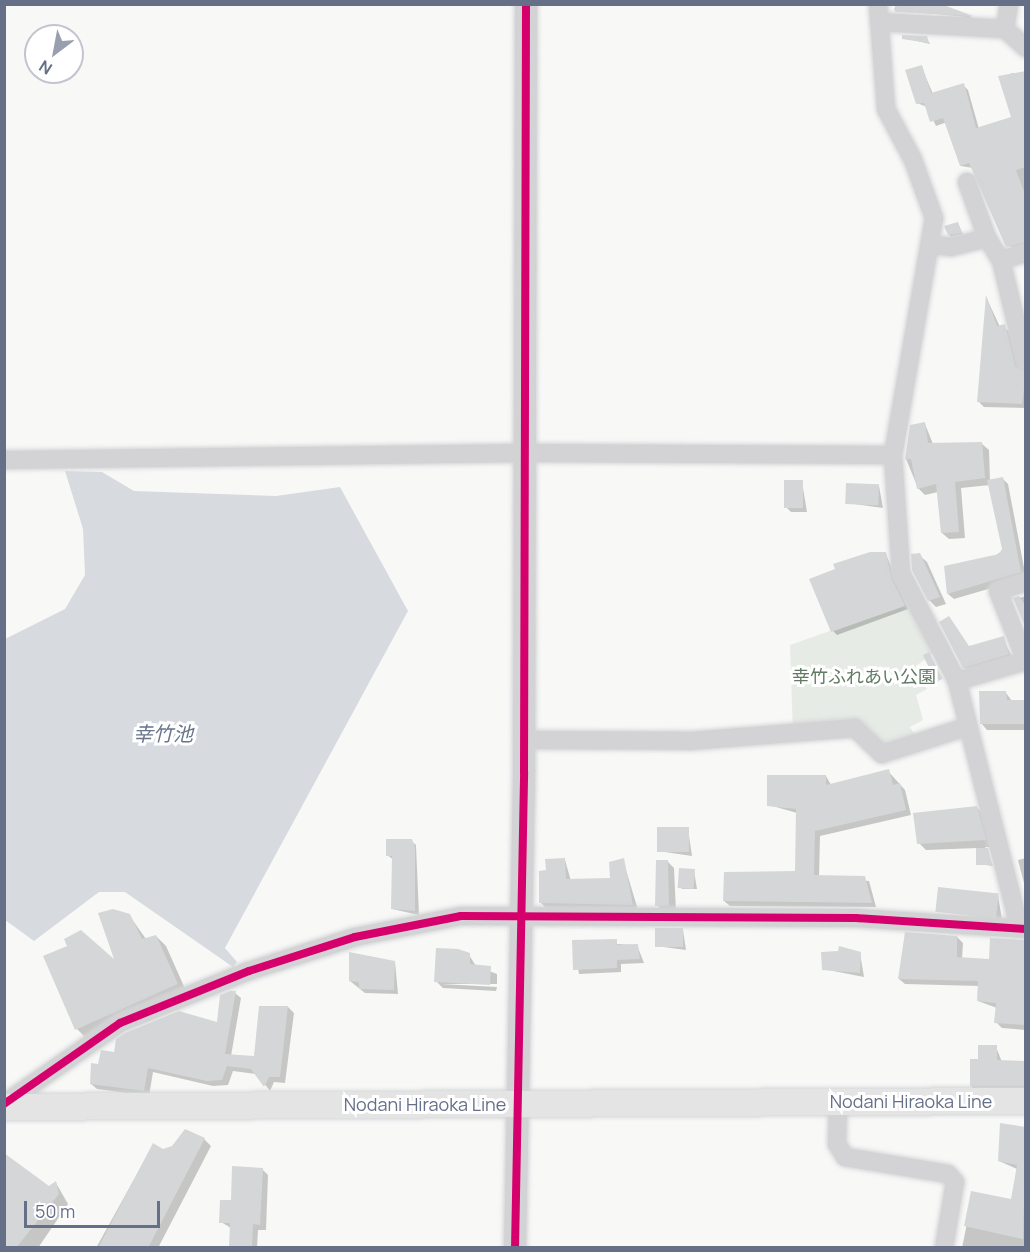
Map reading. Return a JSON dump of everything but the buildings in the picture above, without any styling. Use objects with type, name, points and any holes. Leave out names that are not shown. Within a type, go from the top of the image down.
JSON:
[{"type":"main road","name":"Nodani Hiraoka Line","points":[[4,1105],[1026,1101]]},
{"type":"street","points":[[515,1248],[520,1104],[519,917],[524,741],[526,4]]},
{"type":"street","points":[[1005,29],[1010,4]]},
{"type":"street","points":[[4,1105],[120,1023],[249,971],[355,937],[461,916],[720,916],[1022,927],[966,727],[957,681],[901,573],[893,455],[934,218],[913,160],[886,109],[878,13],[1005,29],[1026,48]]},
{"type":"street","points":[[967,182],[987,238],[1001,260],[1026,363]]},
{"type":"street","points":[[930,245],[951,247],[987,238]]},
{"type":"street","points":[[1001,260],[1026,253]]},
{"type":"street","points":[[4,460],[525,453],[893,455]]},
{"type":"street","points":[[957,681],[1026,661],[998,591],[1026,582]]},
{"type":"street","points":[[524,741],[690,741],[855,728],[882,754],[966,727]]},
{"type":"street","points":[[838,1101],[837,1144],[845,1157],[948,1174],[955,1182],[944,1248]]},
{"type":"green space","name":"幸竹ふれあい公園","points":[[912,602],[939,649],[916,666],[927,689],[916,695],[923,720],[910,727],[919,742],[876,753],[855,728],[793,734],[790,645]]},
{"type":"water","name":"幸竹池","points":[[65,471],[102,472],[134,491],[276,496],[340,487],[408,611],[225,948],[237,962],[233,967],[125,892],[99,892],[34,941],[5,920],[5,639],[65,609],[85,575],[83,529]]},
{"type":"cycle path","points":[[515,1248],[524,772],[526,4]]},
{"type":"cycle path","points":[[4,1104],[120,1023],[249,971],[355,937],[461,916],[856,918],[1026,929]]}]
